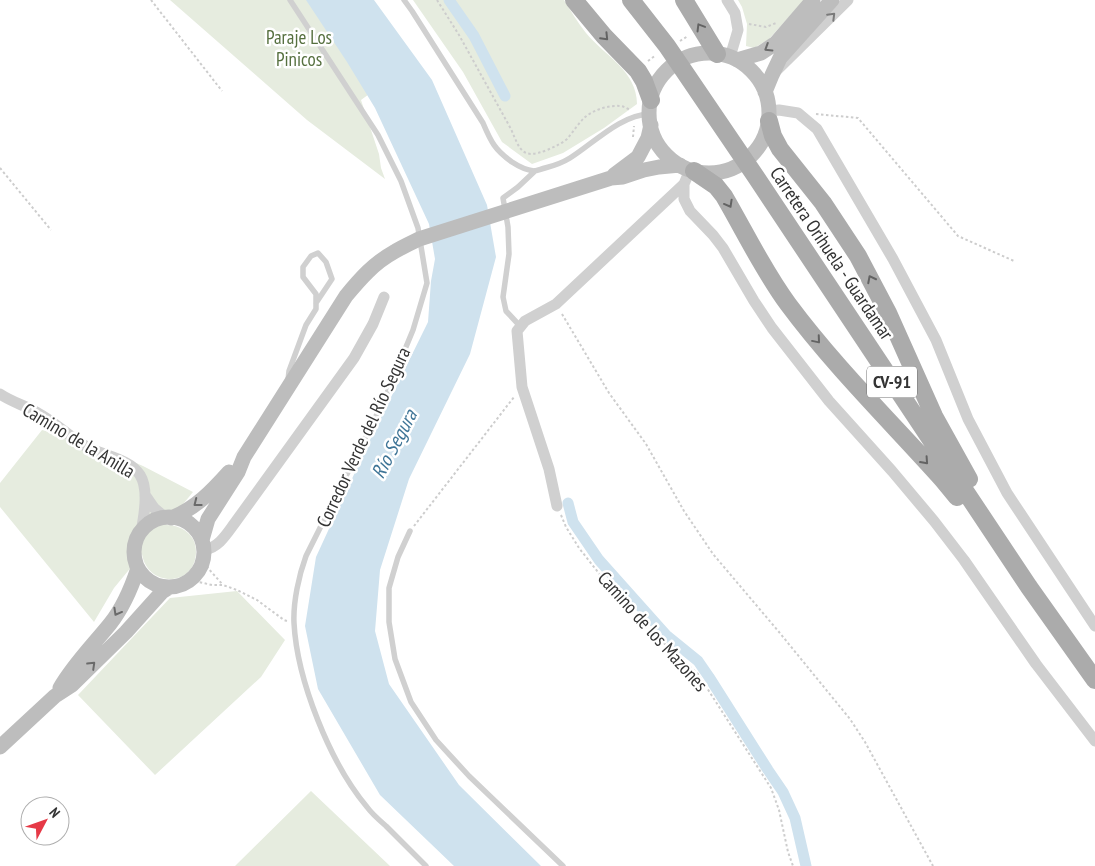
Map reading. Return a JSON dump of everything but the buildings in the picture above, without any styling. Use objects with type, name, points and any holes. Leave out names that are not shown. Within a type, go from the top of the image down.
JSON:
[{"type":"main road","points":[[574,0],[604,36],[638,71],[644,81],[648,138],[638,157],[611,178]]},
{"type":"main road","name":"Carretera Orihuela - Guardamar","points":[[631,0],[667,46],[1029,587],[1095,680]]},
{"type":"main road","points":[[684,0],[728,57],[749,69],[759,79],[765,92],[772,136],[780,149],[823,203],[858,256],[888,314],[934,416],[1029,587]]},
{"type":"main road","points":[[812,0],[776,44],[760,53],[728,57],[695,55],[675,64],[664,74],[656,86],[647,113],[657,141],[667,155],[687,172],[716,186],[724,196],[772,281],[808,330],[943,480],[1029,587]]},
{"type":"main road","points":[[765,92],[780,58],[832,0]]},
{"type":"main road","points":[[244,457],[196,504],[181,514],[148,524],[141,532],[136,540],[134,549],[135,559],[138,568],[151,582],[160,586],[170,587],[184,584],[196,574],[200,567],[208,519],[238,472],[244,457],[346,296],[376,264],[393,252],[419,239],[611,178],[623,177],[659,167],[687,172],[708,173],[722,172],[736,167],[748,159],[762,142],[769,116]]},
{"type":"main road","points":[[168,518],[179,519],[193,527],[198,533],[203,550]]},
{"type":"main road","points":[[56,696],[66,677],[112,622],[131,586],[138,568]]},
{"type":"main road","points":[[0,747],[56,696],[72,685],[126,632],[162,592],[170,587]]},
{"type":"street","points":[[727,0],[735,13],[738,30],[728,57]]},
{"type":"street","points":[[772,75],[848,0]]},
{"type":"street","points":[[769,116],[778,110],[798,113],[817,129],[893,259],[936,340],[968,418],[1007,493],[1095,626]]},
{"type":"street","points":[[558,506],[549,469],[522,387],[517,331],[525,321],[556,304],[687,172]]},
{"type":"street","points":[[687,172],[684,199],[690,212],[723,248],[772,328],[829,401],[934,521],[964,560],[1036,664],[1095,741]]},
{"type":"street","points":[[203,550],[210,549],[217,544],[234,524],[354,358],[373,324],[384,297]]},
{"type":"street","name":"Camino de la Anilla","points":[[0,394],[38,413],[90,449],[127,464],[136,470],[144,482],[145,509],[141,532]]},
{"type":"street","name":"Camino de la Anilla","points":[[145,495],[154,508],[168,518]]},
{"type":"lane","name":"Corredor Verde del Río Segura","points":[[290,0],[378,135],[400,181],[418,228],[427,283],[413,330],[384,400],[306,556],[300,574],[294,622],[300,665],[313,708],[329,745],[350,783],[367,808],[426,866]]},
{"type":"lane","points":[[404,0],[483,123],[491,142],[502,154],[519,166],[535,171]]},
{"type":"lane","points":[[520,326],[506,311],[503,297],[509,254],[508,227],[503,198],[535,171],[553,166],[570,158],[597,138],[647,113]]},
{"type":"lane","points":[[286,390],[289,371],[306,325],[316,309],[316,303],[316,294],[303,276],[303,267],[311,256],[318,253],[326,262],[332,279],[316,303]]},
{"type":"lane","points":[[410,531],[398,557],[389,588],[389,622],[395,659],[411,702],[436,740],[469,776],[563,866]]},
{"type":"path","points":[[151,0],[222,91]]},
{"type":"path","points":[[437,0],[459,35],[523,152],[537,154],[560,145],[584,118],[595,110],[622,106],[647,113]]},
{"type":"path","points":[[798,113],[858,118],[958,236],[1014,262]]},
{"type":"path","points":[[0,168],[51,230]]},
{"type":"path","points":[[556,304],[609,393],[646,444],[684,511],[713,554],[850,719],[865,742],[933,866]]},
{"type":"path","points":[[410,531],[522,387]]},
{"type":"path","name":"Camino de los Mazones","points":[[558,506],[566,527],[579,548],[623,604],[698,674],[770,788],[779,810],[793,866]]},
{"type":"path","points":[[203,550],[207,567],[223,585]]},
{"type":"path","points":[[190,580],[212,585],[223,585],[237,590],[257,600],[284,620],[294,622]]},
{"type":"green space","name":"Paraje Los Pinicos","points":[[170,0],[323,0],[376,89],[361,100],[379,154],[385,179],[307,120]]},
{"type":"green space","points":[[413,0],[564,0],[586,33],[626,73],[636,92],[637,104],[604,128],[563,153],[532,164],[502,142],[463,72]]},
{"type":"green space","points":[[738,0],[804,0],[769,39],[754,48],[746,46],[747,24]]},
{"type":"green space","points":[[42,430],[83,440],[143,466],[193,492],[166,525],[182,529],[194,541],[196,553],[193,564],[187,573],[170,579],[161,577],[152,573],[146,565],[142,554],[114,588],[94,622],[0,507],[0,483]]},
{"type":"green space","points":[[237,591],[285,640],[261,677],[155,775],[78,695],[170,598]]},
{"type":"green space","points":[[311,791],[390,866],[235,866]]},
{"type":"water","name":"Río Segura","points":[[306,0],[374,0],[432,80],[487,205],[496,257],[470,354],[409,479],[380,570],[375,631],[389,684],[459,785],[541,866],[454,866],[380,795],[318,689],[305,626],[316,557],[368,444],[428,322],[431,281],[435,259],[429,224],[375,108]]},
{"type":"waterway","points":[[449,0],[474,36],[505,96]]},
{"type":"waterway","points":[[568,503],[573,522],[599,560],[666,635],[698,661],[709,677],[783,792],[795,818],[806,866]]}]
